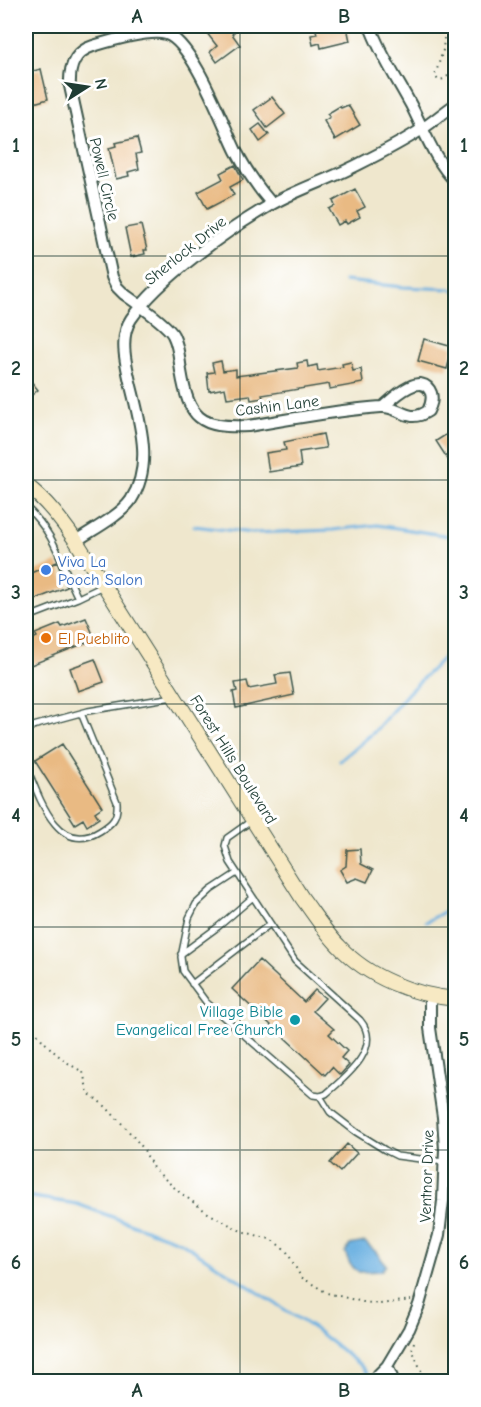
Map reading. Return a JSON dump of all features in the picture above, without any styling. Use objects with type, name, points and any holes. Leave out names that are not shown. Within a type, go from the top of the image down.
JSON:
[{"type":"main road","name":"Forest Hills Boulevard","points":[[26,485],[53,510],[76,541],[302,898],[339,947],[369,970],[392,982],[430,996],[456,999]]},
{"type":"street","points":[[370,26],[384,58],[450,177],[456,182]]},
{"type":"street","name":"Powell Circle","points":[[141,306],[117,287],[112,277],[76,118],[70,75],[71,65],[78,55],[87,48],[166,30],[193,61],[237,153],[258,187],[272,204]]},
{"type":"street","name":"Sherlock Drive","points":[[76,541],[110,519],[130,501],[140,476],[144,458],[143,439],[127,367],[124,341],[129,321],[141,306],[177,271],[272,204],[348,170],[423,128],[456,104]]},
{"type":"street","name":"Cashin Lane","points":[[141,306],[172,333],[179,350],[187,401],[202,420],[213,425],[248,426],[384,406]]},
{"type":"street","name":"Ventnor Drive","points":[[371,1382],[387,1366],[412,1321],[439,1235],[444,1162],[443,1117],[430,1028],[430,996]]},
{"type":"street","points":[[387,1366],[394,1382]]},
{"type":"lane","points":[[26,507],[40,520],[58,549],[78,598]]},
{"type":"lane","points":[[26,618],[78,598],[104,585]]},
{"type":"lane","points":[[26,730],[81,713],[175,696]]},
{"type":"lane","points":[[26,765],[44,808],[59,829],[68,836],[82,838],[94,835],[112,824],[116,816],[117,802],[81,713]]},
{"type":"lane","points":[[237,873],[211,890],[196,904],[189,918],[181,954],[183,971],[206,1002],[313,1095],[326,1094],[362,1058],[367,1042],[365,1029],[360,1020],[295,962],[225,852],[226,838],[253,820]]},
{"type":"lane","points":[[181,954],[253,897]]},
{"type":"lane","points":[[192,984],[270,924]]},
{"type":"lane","points":[[320,1096],[330,1112],[385,1150],[398,1156],[444,1162]]},
{"type":"path","points":[[445,26],[443,51],[435,76],[438,80],[444,79],[456,69]]},
{"type":"path","points":[[26,1020],[45,1045],[69,1065],[83,1072],[88,1093],[125,1126],[143,1148],[153,1168],[178,1191],[208,1213],[241,1231],[270,1239],[286,1250],[302,1277],[327,1293],[380,1304],[414,1299]]},
{"type":"path","points":[[416,1338],[412,1349],[426,1382]]},
{"type":"water","points":[[365,1242],[386,1265],[381,1271],[358,1272],[350,1264],[345,1252],[350,1245]]},
{"type":"building","points":[[214,26],[231,26],[235,31],[232,34],[240,45],[217,62],[210,52],[217,46],[206,32]]},
{"type":"building","points":[[315,26],[335,26],[336,30],[347,27],[350,41],[321,48],[320,43],[313,45],[311,35],[317,34]]},
{"type":"building","points":[[41,69],[48,99],[34,103],[32,94],[27,96],[26,73]]},
{"type":"building","points":[[272,97],[285,114],[267,128],[254,110]]},
{"type":"building","points":[[348,105],[360,125],[335,140],[324,121],[330,117],[327,114],[340,106],[341,108]]},
{"type":"building","points":[[260,124],[269,135],[260,142],[252,130]]},
{"type":"building","points":[[137,138],[141,153],[136,154],[139,169],[128,172],[129,176],[116,179],[109,148],[116,146],[115,143]]},
{"type":"building","points":[[235,165],[243,180],[230,187],[234,195],[207,209],[198,192],[223,179],[220,173]]},
{"type":"building","points":[[355,189],[365,207],[357,211],[360,217],[347,224],[345,221],[338,225],[329,209],[335,206],[333,201]]},
{"type":"building","points":[[141,225],[147,250],[144,250],[145,254],[131,257],[125,228]]},
{"type":"building","points":[[424,339],[453,347],[447,369],[418,361]]},
{"type":"building","points":[[221,361],[223,371],[236,369],[236,376],[298,368],[297,363],[307,361],[308,367],[317,365],[318,371],[343,367],[342,364],[351,362],[353,371],[361,369],[363,383],[330,389],[329,384],[262,395],[263,398],[251,400],[250,395],[227,398],[225,388],[209,391],[207,373],[214,372],[212,363]]},
{"type":"building","points":[[26,375],[38,390],[26,400]]},
{"type":"building","points":[[323,434],[326,448],[299,452],[301,467],[269,472],[266,453],[286,450],[284,442]]},
{"type":"building","points":[[447,434],[453,443],[456,441],[456,472],[436,441]]},
{"type":"building","points":[[57,562],[67,587],[28,602],[26,575]]},
{"type":"building","points":[[86,618],[95,639],[26,667],[26,642],[37,637],[35,634],[60,624],[62,627]]},
{"type":"building","points":[[95,659],[104,682],[78,691],[70,668]]},
{"type":"building","points":[[290,673],[294,695],[236,708],[233,692],[237,691],[235,683],[247,681],[249,689],[277,684],[275,675]]},
{"type":"building","points":[[62,744],[102,807],[95,812],[99,818],[87,826],[83,819],[75,824],[35,761]]},
{"type":"building","points":[[360,849],[361,864],[373,870],[367,882],[357,878],[347,882],[340,870],[346,866],[347,850]]},
{"type":"building","name":"Village Bible Evangelical Free Church","points":[[259,960],[304,1002],[315,990],[325,998],[313,1011],[334,1029],[329,1034],[347,1051],[341,1058],[349,1065],[340,1075],[332,1067],[325,1075],[232,989]]},
{"type":"building","points":[[347,1144],[357,1153],[340,1172],[330,1163]]},
{"type":"waterway","points":[[344,281],[451,289],[456,292]]},
{"type":"waterway","points":[[194,526],[252,533],[333,530],[377,525],[456,537]]},
{"type":"waterway","points":[[340,761],[374,732],[456,641]]},
{"type":"waterway","points":[[426,922],[456,905]]},
{"type":"waterway","points":[[26,1196],[77,1204],[181,1242],[316,1330],[367,1373]]},
{"type":"place","name":"Viva La Pooch Salon","points":[[46,570]]},
{"type":"place","name":"El Pueblito","points":[[46,638]]},
{"type":"place","name":"Village Bible Evangelical Free Church","points":[[295,1020]]}]
